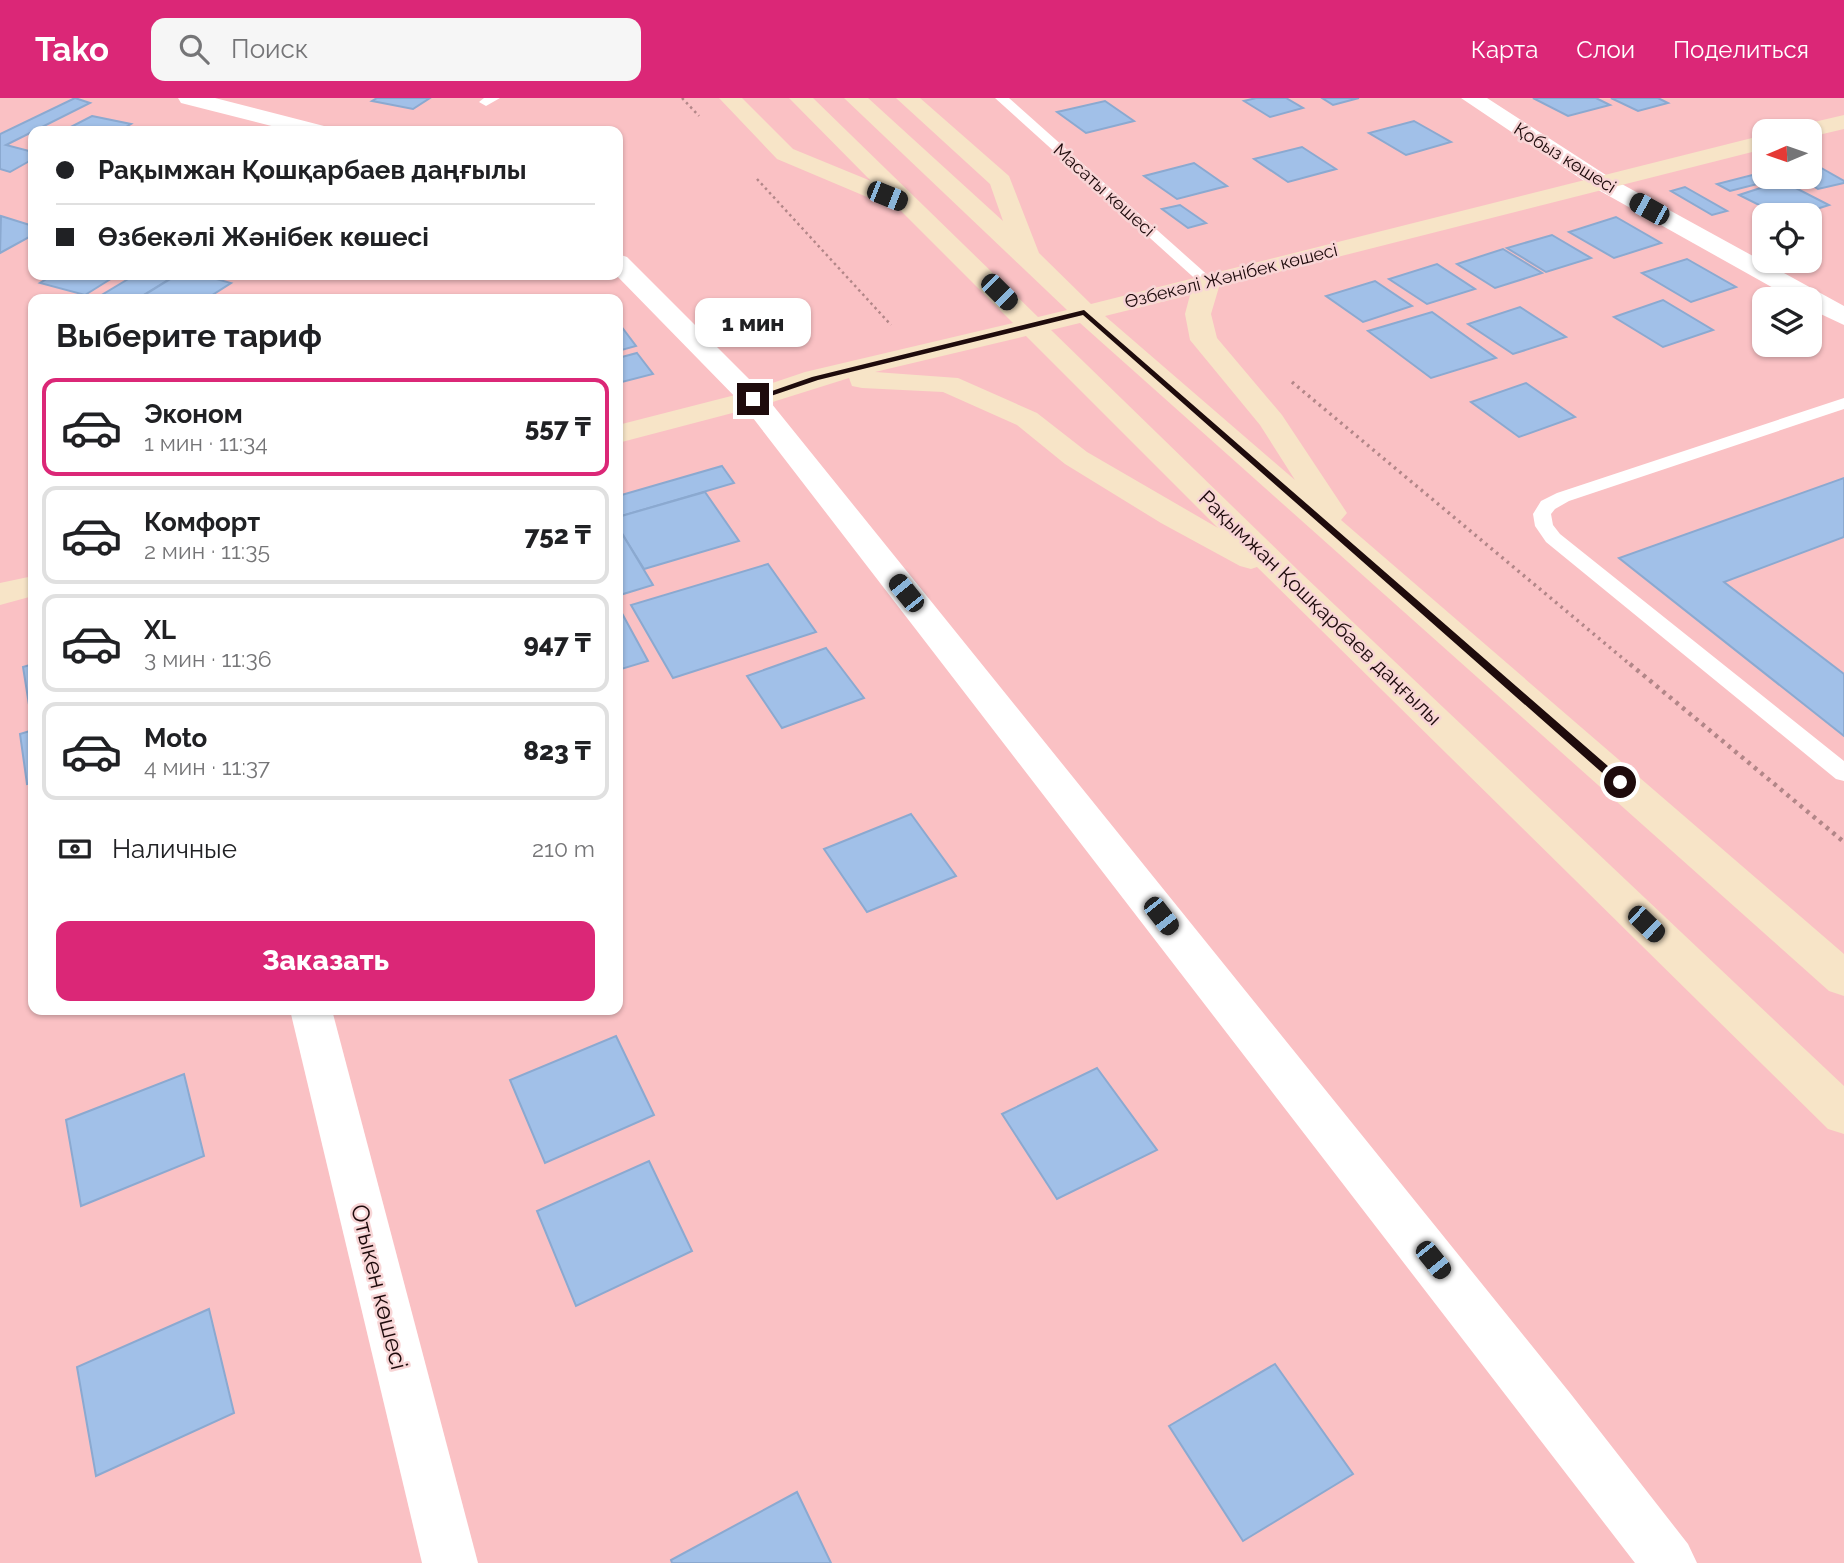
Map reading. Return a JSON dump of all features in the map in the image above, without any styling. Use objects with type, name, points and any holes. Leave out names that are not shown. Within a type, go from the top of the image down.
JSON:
[{"type":"main road","points":[[730,98],[785,155],[912,207]]},
{"type":"main road","name":"Рақымжан Қошқарбаев даңғылы","points":[[800,98],[1289,580],[1844,1115]]},
{"type":"main road","points":[[855,98],[1029,258],[1084,313],[1844,979]]},
{"type":"main road","points":[[907,98],[1000,181],[1029,258]]},
{"type":"main road","points":[[1822,127],[1844,122]]},
{"type":"main road","name":"Өзбекәлі Жәнібек көшесі","points":[[623,433],[753,399],[815,378],[1034,326],[1752,145]]},
{"type":"main road","points":[[1207,282],[1198,314],[1205,340],[1272,421],[1355,550]]},
{"type":"main road","points":[[815,378],[948,384],[1027,419],[1097,471],[1172,516],[1289,580]]},
{"type":"main road","points":[[0,594],[28,587]]},
{"type":"street","points":[[189,98],[297,126]]},
{"type":"street","name":"Қобыз көшесі","points":[[1472,98],[1601,182],[1844,317]]},
{"type":"street","points":[[623,267],[753,399],[1535,1389],[1669,1563]]},
{"type":"street","name":"Отыкен көшесі","points":[[312,1015],[450,1563]]},
{"type":"lane","name":"Масаты көшесі","points":[[1001,98],[1207,282]]},
{"type":"lane","points":[[1844,403],[1563,498],[1548,505],[1542,514],[1544,526],[1553,538],[1844,773]]},
{"type":"path","points":[[682,98],[701,118]]},
{"type":"path","points":[[757,180],[917,354]]},
{"type":"path","points":[[1291,381],[1844,842]]},
{"type":"building","points":[[75,98],[90,103],[44,126],[28,126],[28,134],[6,145],[28,151],[28,162],[10,172],[0,169],[0,134]]},
{"type":"building","points":[[377,98],[430,98],[413,109],[372,101]]},
{"type":"building","points":[[1256,98],[1286,98],[1303,108],[1270,117],[1244,101]]},
{"type":"building","points":[[1322,98],[1359,98],[1333,105]]},
{"type":"building","points":[[1533,98],[1596,98],[1610,105],[1568,116]]},
{"type":"building","points":[[1611,98],[1658,98],[1668,103],[1638,111]]},
{"type":"building","points":[[1105,101],[1134,121],[1086,133],[1057,112]]},
{"type":"building","points":[[92,116],[131,124],[128,126],[73,126]]},
{"type":"building","points":[[1414,121],[1451,142],[1406,155],[1369,133]]},
{"type":"building","points":[[1302,147],[1336,169],[1288,182],[1254,159]]},
{"type":"building","points":[[1194,163],[1227,186],[1177,199],[1144,176]]},
{"type":"building","points":[[1822,168],[1844,181],[1822,188]]},
{"type":"building","points":[[1752,175],[1752,185],[1730,191],[1717,184]]},
{"type":"building","points":[[1685,187],[1727,211],[1712,215],[1671,191]]},
{"type":"building","points":[[1757,189],[1798,189],[1829,205],[1822,207],[1822,203],[1755,203],[1739,195]]},
{"type":"building","points":[[1180,205],[1206,223],[1188,228],[1162,209]]},
{"type":"building","points":[[1,216],[28,224],[28,238],[0,253]]},
{"type":"building","points":[[1616,217],[1661,243],[1614,258],[1569,232]]},
{"type":"building","points":[[1552,235],[1591,258],[1546,272],[1507,248]]},
{"type":"building","points":[[1503,249],[1542,273],[1495,288],[1457,264]]},
{"type":"building","points":[[1687,259],[1736,287],[1691,302],[1642,273]]},
{"type":"building","points":[[1437,264],[1475,289],[1427,304],[1389,279]]},
{"type":"building","points":[[45,280],[109,280],[87,294],[40,283]]},
{"type":"building","points":[[127,280],[168,280],[145,294],[103,294]]},
{"type":"building","points":[[169,280],[220,280],[231,283],[214,294],[146,294]]},
{"type":"building","points":[[1375,281],[1412,306],[1363,322],[1326,296]]},
{"type":"building","points":[[1663,300],[1713,330],[1663,347],[1614,317]]},
{"type":"building","points":[[1520,307],[1566,337],[1513,354],[1468,324]]},
{"type":"building","points":[[1432,312],[1496,358],[1431,378],[1368,331]]},
{"type":"building","points":[[623,329],[636,346],[623,350]]},
{"type":"building","points":[[637,353],[653,374],[623,382],[623,357]]},
{"type":"building","points":[[1526,383],[1575,417],[1519,437],[1471,402]]},
{"type":"building","points":[[722,466],[734,483],[623,516],[623,495]]},
{"type":"building","points":[[1844,478],[1844,537],[1724,582],[1844,674],[1844,736],[1619,558]]},
{"type":"building","points":[[705,492],[739,541],[644,569],[623,535],[623,516]]},
{"type":"building","points":[[623,535],[653,585],[623,594]]},
{"type":"building","points":[[768,564],[816,632],[673,678],[631,605]]},
{"type":"building","points":[[623,615],[648,661],[623,668]]},
{"type":"building","points":[[826,648],[864,698],[782,728],[747,676]]},
{"type":"building","points":[[28,666],[28,698],[23,667]]},
{"type":"building","points":[[28,732],[27,784],[20,734]]},
{"type":"building","points":[[911,814],[956,876],[867,912],[824,849]]},
{"type":"building","points":[[616,1036],[654,1115],[545,1163],[510,1080]]},
{"type":"building","points":[[1097,1068],[1157,1150],[1057,1199],[1002,1114]]},
{"type":"building","points":[[184,1074],[204,1156],[81,1206],[66,1120]]},
{"type":"building","points":[[649,1161],[692,1251],[576,1306],[537,1211]]},
{"type":"building","points":[[209,1309],[234,1413],[96,1476],[77,1367]]},
{"type":"building","points":[[1275,1364],[1353,1474],[1243,1541],[1169,1426]]},
{"type":"building","points":[[797,1492],[831,1563],[672,1563],[671,1560]]},
{"type":"route","points":[[753,399],[815,378],[1084,313],[1620,782]]}]
